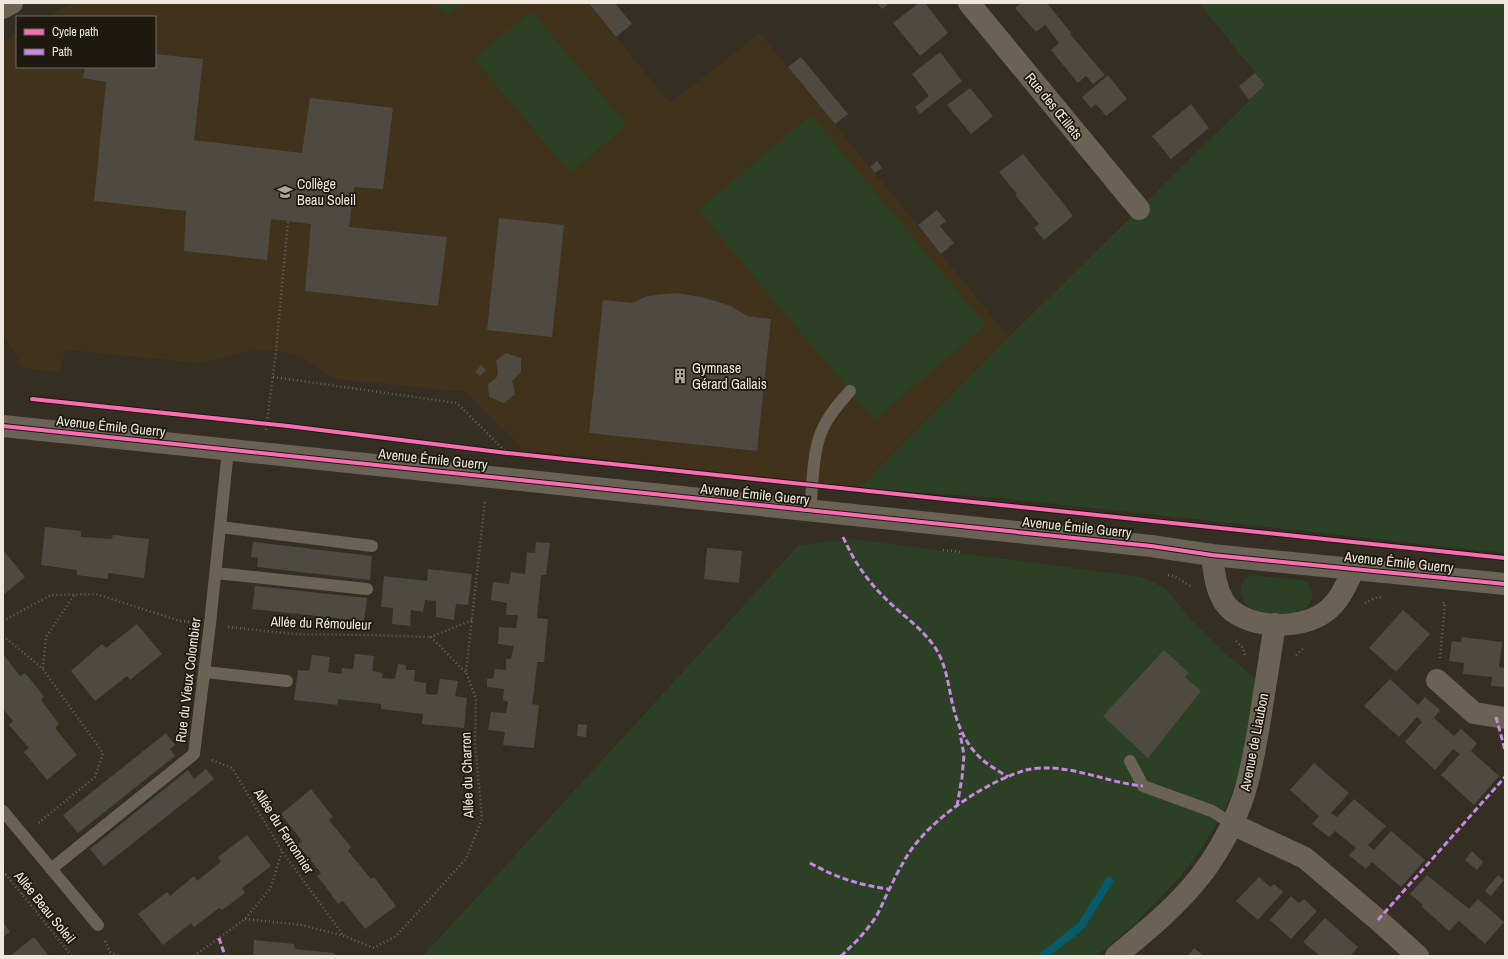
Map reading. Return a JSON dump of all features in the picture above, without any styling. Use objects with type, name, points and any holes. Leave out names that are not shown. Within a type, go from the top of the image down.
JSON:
[{"type":"street","points":[[3,8],[12,3]]},
{"type":"street","name":"Rue des Œillets","points":[[969,3],[1139,209]]},
{"type":"street","name":"Avenue Émile Guerry","points":[[3,426],[1505,584]]},
{"type":"street","points":[[1212,554],[1216,585],[1230,609],[1240,616],[1257,622],[1274,624],[1292,625],[1308,622],[1325,612],[1340,597],[1354,569]]},
{"type":"street","name":"Avenue de Liaubon","points":[[1116,956],[1157,923],[1181,899],[1199,878],[1232,824],[1249,779],[1266,683],[1274,624]]},
{"type":"street","points":[[1437,680],[1474,713],[1505,718]]},
{"type":"street","points":[[1232,824],[1305,858],[1418,956]]},
{"type":"lane","points":[[810,510],[817,446],[823,427],[834,410],[850,391]]},
{"type":"lane","name":"Rue du Vieux Colombier","points":[[51,869],[194,754],[205,672],[228,450]]},
{"type":"lane","points":[[220,527],[372,546]]},
{"type":"lane","points":[[216,573],[367,589]]},
{"type":"lane","points":[[205,672],[287,682]]},
{"type":"lane","points":[[1130,761],[1143,786],[1212,811],[1232,824]]},
{"type":"lane","points":[[3,811],[98,925]]},
{"type":"path","points":[[266,431],[273,378],[288,221]]},
{"type":"path","points":[[273,378],[457,403],[523,469],[521,480]]},
{"type":"path","points":[[259,423],[274,425]]},
{"type":"path","points":[[477,500],[491,502]]},
{"type":"path","points":[[941,550],[964,553]]},
{"type":"path","points":[[1167,574],[1174,576],[1193,588]]},
{"type":"path","points":[[42,668],[46,637],[75,594]]},
{"type":"path","points":[[1437,680],[1445,603],[1438,603]]},
{"type":"path","points":[[466,672],[431,637],[472,620]]},
{"type":"path","points":[[3,636],[42,668],[103,753],[95,777],[23,835]]},
{"type":"path","points":[[1234,639],[1243,648],[1247,662]]},
{"type":"path","points":[[194,956],[245,919],[270,889],[282,851]]},
{"type":"shaded area","name":"Collège Beau Soleil","points":[[72,3],[589,3],[670,103],[760,33],[1009,337],[859,488],[523,450],[466,392],[335,379],[303,358],[284,352],[261,350],[201,363],[66,350],[59,372],[23,368],[3,334],[3,41],[16,34],[16,68],[156,68],[156,16],[49,16]]},
{"type":"green space","points":[[436,3],[462,3],[446,16]]},
{"type":"green space","points":[[1199,3],[1505,3],[1505,553],[1000,498],[859,488],[1009,337],[1265,85]]},
{"type":"green space","points":[[531,11],[627,125],[570,173],[474,59]]},
{"type":"green space","points":[[811,115],[986,325],[874,420],[698,210]]},
{"type":"green space","points":[[852,539],[1142,577],[1165,588],[1191,620],[1225,654],[1258,680],[1240,770],[1221,817],[1200,851],[1179,878],[1134,925],[1096,956],[423,956],[799,545]]},
{"type":"green space","points":[[1251,575],[1303,580],[1311,588],[1312,598],[1307,607],[1298,613],[1272,614],[1252,609],[1243,599],[1241,592],[1243,582]]},
{"type":"building","points":[[589,3],[615,3],[632,24],[616,37]]},
{"type":"building","points":[[877,3],[890,3],[882,9]]},
{"type":"building","points":[[919,3],[925,3],[948,33],[920,56],[893,23]]},
{"type":"building","points":[[1021,3],[1047,3],[1072,34],[1070,34],[1105,75],[1093,84],[1086,76],[1078,83],[1051,50],[1059,43],[1045,25],[1036,32],[1015,8]]},
{"type":"building","points":[[940,52],[962,81],[920,114],[915,107],[929,96],[912,74]]},
{"type":"building","points":[[156,54],[203,59],[194,140],[302,153],[310,98],[393,108],[383,189],[354,187],[349,227],[447,237],[438,306],[305,291],[311,224],[271,219],[267,260],[184,251],[186,211],[94,201],[106,82],[83,78],[85,68],[156,68]]},
{"type":"building","points":[[801,57],[848,114],[835,124],[788,67]]},
{"type":"building","points":[[1255,73],[1265,85],[1249,100],[1239,86]]},
{"type":"building","points":[[1108,75],[1127,99],[1106,116],[1096,104],[1091,108],[1082,97]]},
{"type":"building","points":[[970,88],[993,116],[971,134],[947,105]]},
{"type":"building","points":[[1191,104],[1209,128],[1171,159],[1152,136]]},
{"type":"building","points":[[1023,154],[1073,216],[1044,240],[1034,228],[1039,224],[1015,195],[1017,194],[999,172]]},
{"type":"building","points":[[877,161],[882,168],[875,173],[870,167]]},
{"type":"building","points":[[937,210],[946,221],[940,226],[954,243],[941,254],[918,225]]},
{"type":"building","points":[[499,218],[564,225],[552,337],[487,330]]},
{"type":"building","name":"Gymnase Gérard Gallais","points":[[676,293],[701,297],[731,306],[747,316],[771,319],[757,451],[589,433],[603,300],[632,303],[647,296]]},
{"type":"building","points":[[506,353],[521,358],[521,372],[512,381],[515,394],[504,403],[489,397],[488,384],[496,378],[498,374],[496,361]]},
{"type":"building","points":[[481,365],[486,370],[480,376],[475,372]]},
{"type":"building","points":[[45,527],[81,531],[81,537],[112,539],[113,535],[149,539],[144,578],[108,573],[108,579],[77,575],[77,570],[41,565]]},
{"type":"building","points":[[253,542],[372,556],[370,580],[257,567],[258,558],[251,557]]},
{"type":"building","points":[[536,542],[550,543],[546,575],[541,575],[537,618],[548,619],[544,662],[537,662],[532,704],[539,705],[534,748],[503,745],[505,732],[488,730],[491,712],[506,713],[508,702],[503,700],[504,689],[487,687],[487,679],[493,678],[495,669],[506,670],[506,659],[511,659],[514,646],[498,644],[499,627],[516,628],[518,615],[506,615],[507,603],[491,600],[493,582],[509,584],[511,572],[525,574],[527,552],[535,553]]},
{"type":"building","points":[[707,548],[742,551],[739,583],[704,579]]},
{"type":"building","points":[[3,550],[25,577],[3,595]]},
{"type":"building","points":[[428,569],[472,574],[468,605],[456,604],[454,620],[436,617],[436,601],[425,600],[423,612],[411,610],[410,626],[392,624],[393,608],[381,607],[384,576],[427,581]]},
{"type":"building","points":[[255,586],[367,598],[364,621],[252,609]]},
{"type":"building","points":[[1403,610],[1430,634],[1396,672],[1369,648]]},
{"type":"building","points":[[137,624],[162,654],[130,680],[127,676],[95,701],[71,671],[102,644],[106,648]]},
{"type":"building","points":[[1462,637],[1502,642],[1499,667],[1505,668],[1505,687],[1491,686],[1492,677],[1463,674],[1464,663],[1449,661],[1452,641],[1461,642]]},
{"type":"building","points":[[1164,650],[1189,673],[1185,677],[1201,691],[1148,758],[1103,716]]},
{"type":"building","points":[[3,654],[20,676],[25,673],[39,690],[44,697],[41,700],[59,724],[55,728],[77,755],[47,780],[24,752],[29,748],[9,725],[13,721],[3,709]]},
{"type":"building","points":[[355,654],[374,656],[372,671],[383,673],[382,678],[395,679],[398,664],[406,665],[406,670],[415,670],[414,681],[426,683],[426,694],[437,695],[440,679],[458,681],[455,696],[467,698],[464,728],[422,724],[423,714],[381,709],[381,704],[338,699],[337,705],[294,700],[298,670],[309,671],[312,655],[330,657],[328,672],[341,674],[342,668],[353,669]]},
{"type":"building","points":[[1390,679],[1418,705],[1425,697],[1440,710],[1434,718],[1454,736],[1461,729],[1477,743],[1471,751],[1499,776],[1474,805],[1441,775],[1460,754],[1453,749],[1435,770],[1405,742],[1422,722],[1417,717],[1399,737],[1364,706]]},
{"type":"building","points":[[578,724],[587,725],[586,737],[577,736]]},
{"type":"building","points":[[166,733],[175,745],[170,749],[175,756],[78,833],[63,815]]},
{"type":"building","points":[[1314,763],[1349,793],[1331,813],[1337,817],[1354,799],[1386,826],[1368,845],[1374,850],[1391,831],[1425,860],[1401,887],[1372,862],[1366,869],[1349,855],[1356,848],[1335,831],[1329,837],[1312,824],[1319,816],[1290,790]]},
{"type":"building","points":[[206,769],[214,779],[104,866],[90,849],[188,770],[194,779]]},
{"type":"building","points":[[311,789],[333,817],[329,820],[351,847],[348,851],[371,879],[374,877],[396,906],[365,929],[343,901],[338,904],[317,876],[321,873],[298,845],[302,841],[281,814]]},
{"type":"building","points":[[247,835],[271,866],[242,888],[245,893],[229,905],[222,910],[219,908],[194,927],[191,923],[163,945],[138,914],[167,892],[170,896],[194,876],[197,881],[221,862],[218,857]]},
{"type":"building","points":[[1472,851],[1483,862],[1477,870],[1465,860]]},
{"type":"building","points":[[1427,875],[1469,909],[1478,899],[1504,922],[1485,944],[1459,921],[1449,931],[1410,894]]},
{"type":"building","points":[[1498,875],[1504,880],[1491,896],[1485,891]]},
{"type":"building","points":[[1259,877],[1270,887],[1274,884],[1283,892],[1258,920],[1236,901]]},
{"type":"building","points":[[1291,896],[1299,903],[1304,899],[1317,911],[1291,939],[1270,920]]},
{"type":"building","points":[[1325,918],[1358,947],[1350,956],[1320,956],[1303,942]]},
{"type":"building","points":[[3,922],[10,932],[3,937]]},
{"type":"building","points":[[34,937],[49,956],[10,956],[30,940]]},
{"type":"building","points":[[254,940],[294,944],[295,949],[334,953],[334,956],[253,956]]},
{"type":"building","points":[[1194,948],[1204,956],[1188,956]]},
{"type":"waterway","points":[[1043,956],[1081,926],[1109,881]]},
{"type":"marked path","points":[[843,537],[855,561],[870,582],[889,602],[916,626],[934,646],[945,669],[957,721],[971,747],[985,762],[1008,777]]},
{"type":"marked path","points":[[1496,717],[1505,750]]},
{"type":"marked path","points":[[957,806],[964,755],[960,733]]},
{"type":"marked path","points":[[841,956],[860,937],[873,921],[879,912],[900,868],[917,842],[944,816],[976,793],[993,783],[1026,770],[1050,768],[1073,771],[1143,786]]},
{"type":"marked path","points":[[1378,920],[1505,777]]},
{"type":"marked path","points":[[810,863],[848,880],[889,889]]},
{"type":"marked path","points":[[219,938],[225,956]]},
{"type":"cycle path","points":[[32,399],[288,426],[507,453],[1505,558]]},
{"type":"cycle path","points":[[3,426],[1151,546],[1212,555],[1505,584]]},
{"type":"place","name":"Collège Beau Soleil","points":[[285,192]]},
{"type":"place","name":"Gymnase Gérard Gallais","points":[[680,376]]}]
